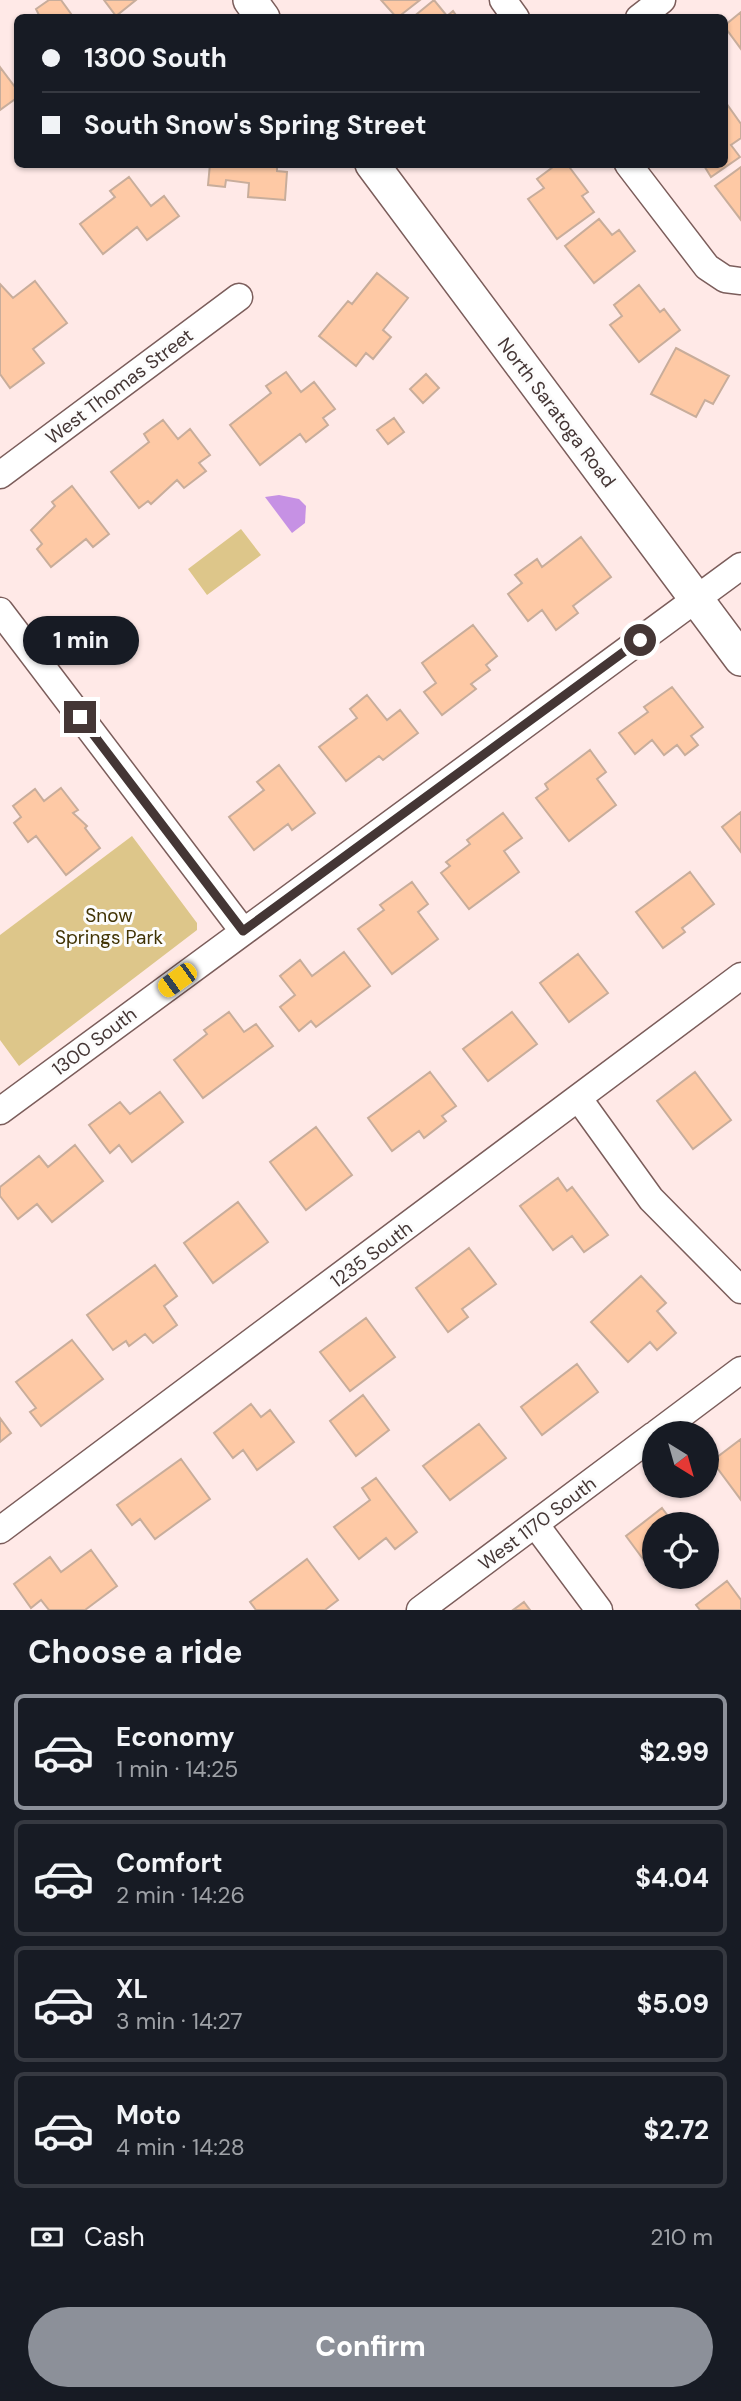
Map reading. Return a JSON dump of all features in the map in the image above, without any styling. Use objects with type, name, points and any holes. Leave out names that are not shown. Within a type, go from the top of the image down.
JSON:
[{"type":"main road","name":"North Saratoga Road","points":[[375,168],[741,659]]},
{"type":"street","points":[[644,14],[662,0]]},
{"type":"street","points":[[631,168],[707,267],[715,275],[738,281]]},
{"type":"street","name":"West Thomas Street","points":[[0,475],[239,297]]},
{"type":"street","name":"1300 South","points":[[0,1111],[741,566]]},
{"type":"street","points":[[0,611],[243,931]]},
{"type":"street","name":"1235 South","points":[[0,1530],[741,976]]},
{"type":"street","points":[[579,1099],[651,1199],[741,1290]]},
{"type":"street","name":"West 1170 South","points":[[673,1421],[741,1370]]},
{"type":"street","name":"West 1170 South","points":[[420,1610],[642,1444]]},
{"type":"street","points":[[535,1524],[599,1610]]},
{"type":"green space","points":[[241,529],[261,555],[207,595],[188,569]]},
{"type":"green space","name":"Snow Springs Park","points":[[132,836],[197,923],[197,930],[19,1066],[0,1040],[0,935]]},
{"type":"shaded area","points":[[279,495],[299,499],[306,506],[305,523],[292,533],[265,497]]},
{"type":"building","points":[[49,0],[61,0],[71,14],[38,14],[36,9]]},
{"type":"building","points":[[104,0],[136,0],[118,14],[114,14]]},
{"type":"building","points":[[381,0],[420,0],[402,14],[393,14]]},
{"type":"building","points":[[434,0],[445,14],[417,14]]},
{"type":"building","points":[[741,12],[741,49],[728,31],[728,23]]},
{"type":"building","points":[[0,67],[14,86],[14,100],[0,110]]},
{"type":"building","points":[[728,106],[741,124],[741,138],[731,145],[740,157],[728,165]]},
{"type":"building","points":[[741,167],[741,220],[715,186]]},
{"type":"building","points":[[210,168],[277,168],[277,171],[287,172],[285,200],[248,197],[249,183],[226,180],[225,187],[208,185]]},
{"type":"building","points":[[552,168],[570,168],[588,192],[582,196],[594,212],[557,239],[528,199],[544,188],[537,179]]},
{"type":"building","points":[[705,168],[724,168],[711,177]]},
{"type":"building","points":[[129,177],[151,206],[164,196],[179,216],[147,240],[137,227],[103,254],[80,224],[115,197],[110,191]]},
{"type":"building","points":[[599,219],[612,235],[619,230],[635,251],[594,283],[565,246]]},
{"type":"building","points":[[377,273],[408,298],[383,330],[391,337],[373,359],[366,353],[356,366],[319,336],[348,301],[352,304]]},
{"type":"building","points":[[35,281],[67,323],[33,349],[44,363],[10,388],[0,374],[0,284],[13,298]]},
{"type":"building","points":[[639,285],[660,312],[664,309],[680,330],[639,362],[610,325],[622,316],[614,305]]},
{"type":"building","points":[[676,348],[729,376],[713,404],[705,400],[696,417],[651,394]]},
{"type":"building","points":[[286,372],[301,392],[314,382],[335,409],[323,418],[328,425],[306,442],[300,434],[260,465],[230,425],[271,393],[266,386]]},
{"type":"building","points":[[426,374],[439,388],[423,403],[410,389]]},
{"type":"building","points":[[394,418],[404,432],[388,444],[377,430]]},
{"type":"building","points":[[163,420],[178,439],[190,429],[210,455],[199,463],[206,471],[184,488],[177,480],[151,504],[148,501],[139,508],[111,472],[149,442],[144,434]]},
{"type":"building","points":[[72,486],[109,534],[93,547],[86,539],[51,567],[37,549],[42,544],[31,530],[55,506],[52,502]]},
{"type":"building","points":[[581,537],[611,577],[573,606],[578,613],[556,630],[542,610],[528,621],[508,594],[522,583],[515,575],[537,559],[542,567]]},
{"type":"building","points":[[473,625],[497,656],[486,665],[490,670],[471,684],[476,689],[442,715],[424,692],[436,683],[422,663]]},
{"type":"building","points":[[672,687],[703,727],[691,736],[698,745],[685,755],[677,745],[664,755],[652,740],[635,754],[619,733],[648,712],[644,707]]},
{"type":"building","points":[[367,695],[387,720],[400,710],[418,733],[383,760],[379,756],[346,781],[319,747],[357,718],[350,709]]},
{"type":"building","points":[[590,750],[606,772],[597,779],[616,805],[569,841],[536,798],[548,789],[545,784]]},
{"type":"building","points":[[279,765],[315,813],[292,830],[288,824],[254,850],[229,817],[264,790],[257,782]]},
{"type":"building","points":[[61,788],[78,810],[73,813],[87,826],[85,828],[100,848],[66,875],[36,836],[28,842],[14,823],[21,817],[13,806],[35,789],[44,801]]},
{"type":"building","points":[[741,812],[741,852],[722,827]]},
{"type":"building","points":[[503,813],[522,838],[504,851],[519,872],[469,909],[441,873],[450,866],[446,862],[470,844],[467,840]]},
{"type":"building","points":[[690,872],[714,904],[682,928],[685,932],[663,948],[636,912]]},
{"type":"building","points":[[412,882],[428,904],[418,912],[438,939],[392,974],[358,929],[384,910],[380,905]]},
{"type":"building","points":[[344,952],[370,986],[316,1027],[311,1021],[299,1031],[280,1007],[295,995],[280,976],[300,960],[312,976]]},
{"type":"building","points":[[578,954],[608,993],[569,1022],[540,983]]},
{"type":"building","points":[[229,1012],[244,1032],[256,1024],[273,1046],[203,1098],[174,1060],[207,1034],[204,1030]]},
{"type":"building","points":[[512,1012],[537,1044],[488,1081],[463,1049]]},
{"type":"building","points":[[430,1072],[456,1106],[442,1116],[446,1121],[424,1138],[419,1131],[392,1151],[368,1118]]},
{"type":"building","points":[[695,1072],[731,1120],[693,1149],[657,1101]]},
{"type":"building","points":[[160,1092],[183,1122],[132,1162],[119,1145],[110,1153],[89,1125],[120,1102],[130,1114]]},
{"type":"building","points":[[316,1127],[352,1175],[306,1210],[270,1162]]},
{"type":"building","points":[[75,1145],[103,1181],[52,1222],[37,1204],[18,1219],[0,1196],[0,1187],[39,1156],[48,1167]]},
{"type":"building","points":[[558,1178],[567,1191],[572,1187],[608,1235],[584,1252],[572,1236],[553,1250],[520,1206]]},
{"type":"building","points":[[238,1202],[268,1242],[213,1283],[184,1243]]},
{"type":"building","points":[[469,1248],[496,1284],[462,1309],[468,1317],[448,1332],[416,1288]]},
{"type":"building","points":[[155,1265],[177,1296],[164,1306],[177,1325],[153,1343],[145,1334],[129,1346],[126,1341],[113,1350],[87,1315]]},
{"type":"building","points":[[641,1276],[666,1303],[657,1311],[676,1333],[657,1350],[650,1342],[628,1362],[591,1322]]},
{"type":"building","points":[[366,1318],[395,1357],[350,1391],[320,1352]]},
{"type":"building","points":[[72,1340],[103,1379],[41,1426],[30,1412],[36,1408],[16,1382]]},
{"type":"building","points":[[577,1364],[598,1392],[542,1435],[521,1407]]},
{"type":"building","points":[[363,1395],[389,1430],[356,1456],[330,1421]]},
{"type":"building","points":[[251,1404],[261,1417],[270,1410],[294,1442],[257,1470],[243,1450],[233,1458],[214,1433]]},
{"type":"building","points":[[0,1418],[11,1433],[0,1442]]},
{"type":"building","points":[[479,1424],[506,1458],[450,1500],[423,1466]]},
{"type":"building","points":[[741,1439],[741,1500],[719,1470],[719,1456]]},
{"type":"building","points":[[181,1459],[210,1499],[155,1539],[140,1519],[132,1525],[117,1505]]},
{"type":"building","points":[[376,1478],[417,1532],[395,1549],[386,1538],[359,1559],[334,1527],[370,1500],[362,1488]]},
{"type":"building","points":[[642,1524],[642,1558],[626,1536]]},
{"type":"building","points":[[91,1550],[117,1586],[85,1610],[49,1610],[41,1600],[31,1608],[14,1584],[50,1557],[61,1572]]},
{"type":"building","points":[[307,1559],[338,1600],[325,1610],[256,1610],[250,1602]]},
{"type":"building","points":[[727,1581],[741,1600],[741,1610],[700,1610],[696,1605]]},
{"type":"building","points":[[524,1602],[530,1610],[513,1610]]},
{"type":"route","points":[[80,717],[243,931],[640,640]]}]
